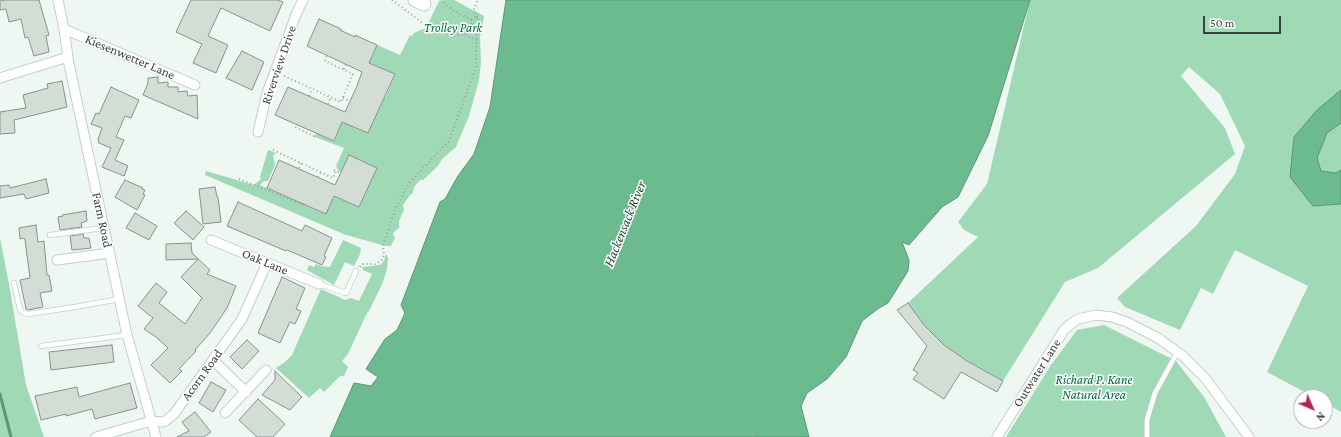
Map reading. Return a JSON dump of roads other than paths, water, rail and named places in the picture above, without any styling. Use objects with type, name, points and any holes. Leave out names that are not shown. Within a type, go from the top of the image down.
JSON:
[{"type":"street","name":"Farm Road","points":[[58,0],[68,57],[127,335],[156,437]]},
{"type":"street","name":"Riverview Drive","points":[[258,132],[267,93],[297,12],[303,0]]},
{"type":"street","name":"Kiesenwetter Lane","points":[[64,29],[195,85]]},
{"type":"street","points":[[0,78],[68,57]]},
{"type":"street","name":"Oak Lane","points":[[211,240],[319,284]]},
{"type":"street","points":[[57,260],[110,253]]},
{"type":"street","name":"Acorn Road","points":[[96,437],[151,421],[164,422],[174,414],[242,319],[267,263]]},
{"type":"street","name":"Outwater Lane","points":[[997,437],[1060,336],[1068,326],[1084,317],[1096,315],[1112,317],[1144,331],[1178,351]]},
{"type":"street","points":[[1178,351],[1199,371],[1250,437]]},
{"type":"street","points":[[213,360],[246,392]]},
{"type":"street","points":[[225,413],[266,370]]},
{"type":"lane","points":[[50,235],[104,228]]},
{"type":"lane","points":[[319,284],[346,293],[357,272]]},
{"type":"lane","points":[[14,283],[20,309],[22,312],[28,314],[75,307],[119,298]]},
{"type":"lane","points":[[41,346],[127,335]]},
{"type":"lane","points":[[1147,437],[1147,420],[1155,393],[1178,351]]},
{"type":"water","name":"Hackensack River","points":[[506,0],[1030,0],[988,136],[958,197],[942,207],[909,245],[902,242],[909,260],[908,271],[888,303],[862,321],[846,357],[827,379],[807,393],[801,406],[809,437],[330,437],[354,383],[371,386],[378,377],[366,369],[385,339],[397,330],[405,313],[401,305],[440,202],[445,199],[458,176],[474,154],[490,107]]},
{"type":"water","points":[[1341,90],[1341,123],[1327,133],[1317,158],[1321,171],[1336,173],[1341,170],[1341,204],[1313,206],[1290,177],[1294,137],[1317,110]]},
{"type":"waterway","points":[[0,394],[11,437]]},
{"type":"park label","name":"Trolley Park","points":[[453,28]]},
{"type":"park label","name":"Richard P. Kane Natural Area","points":[[1094,388]]}]
